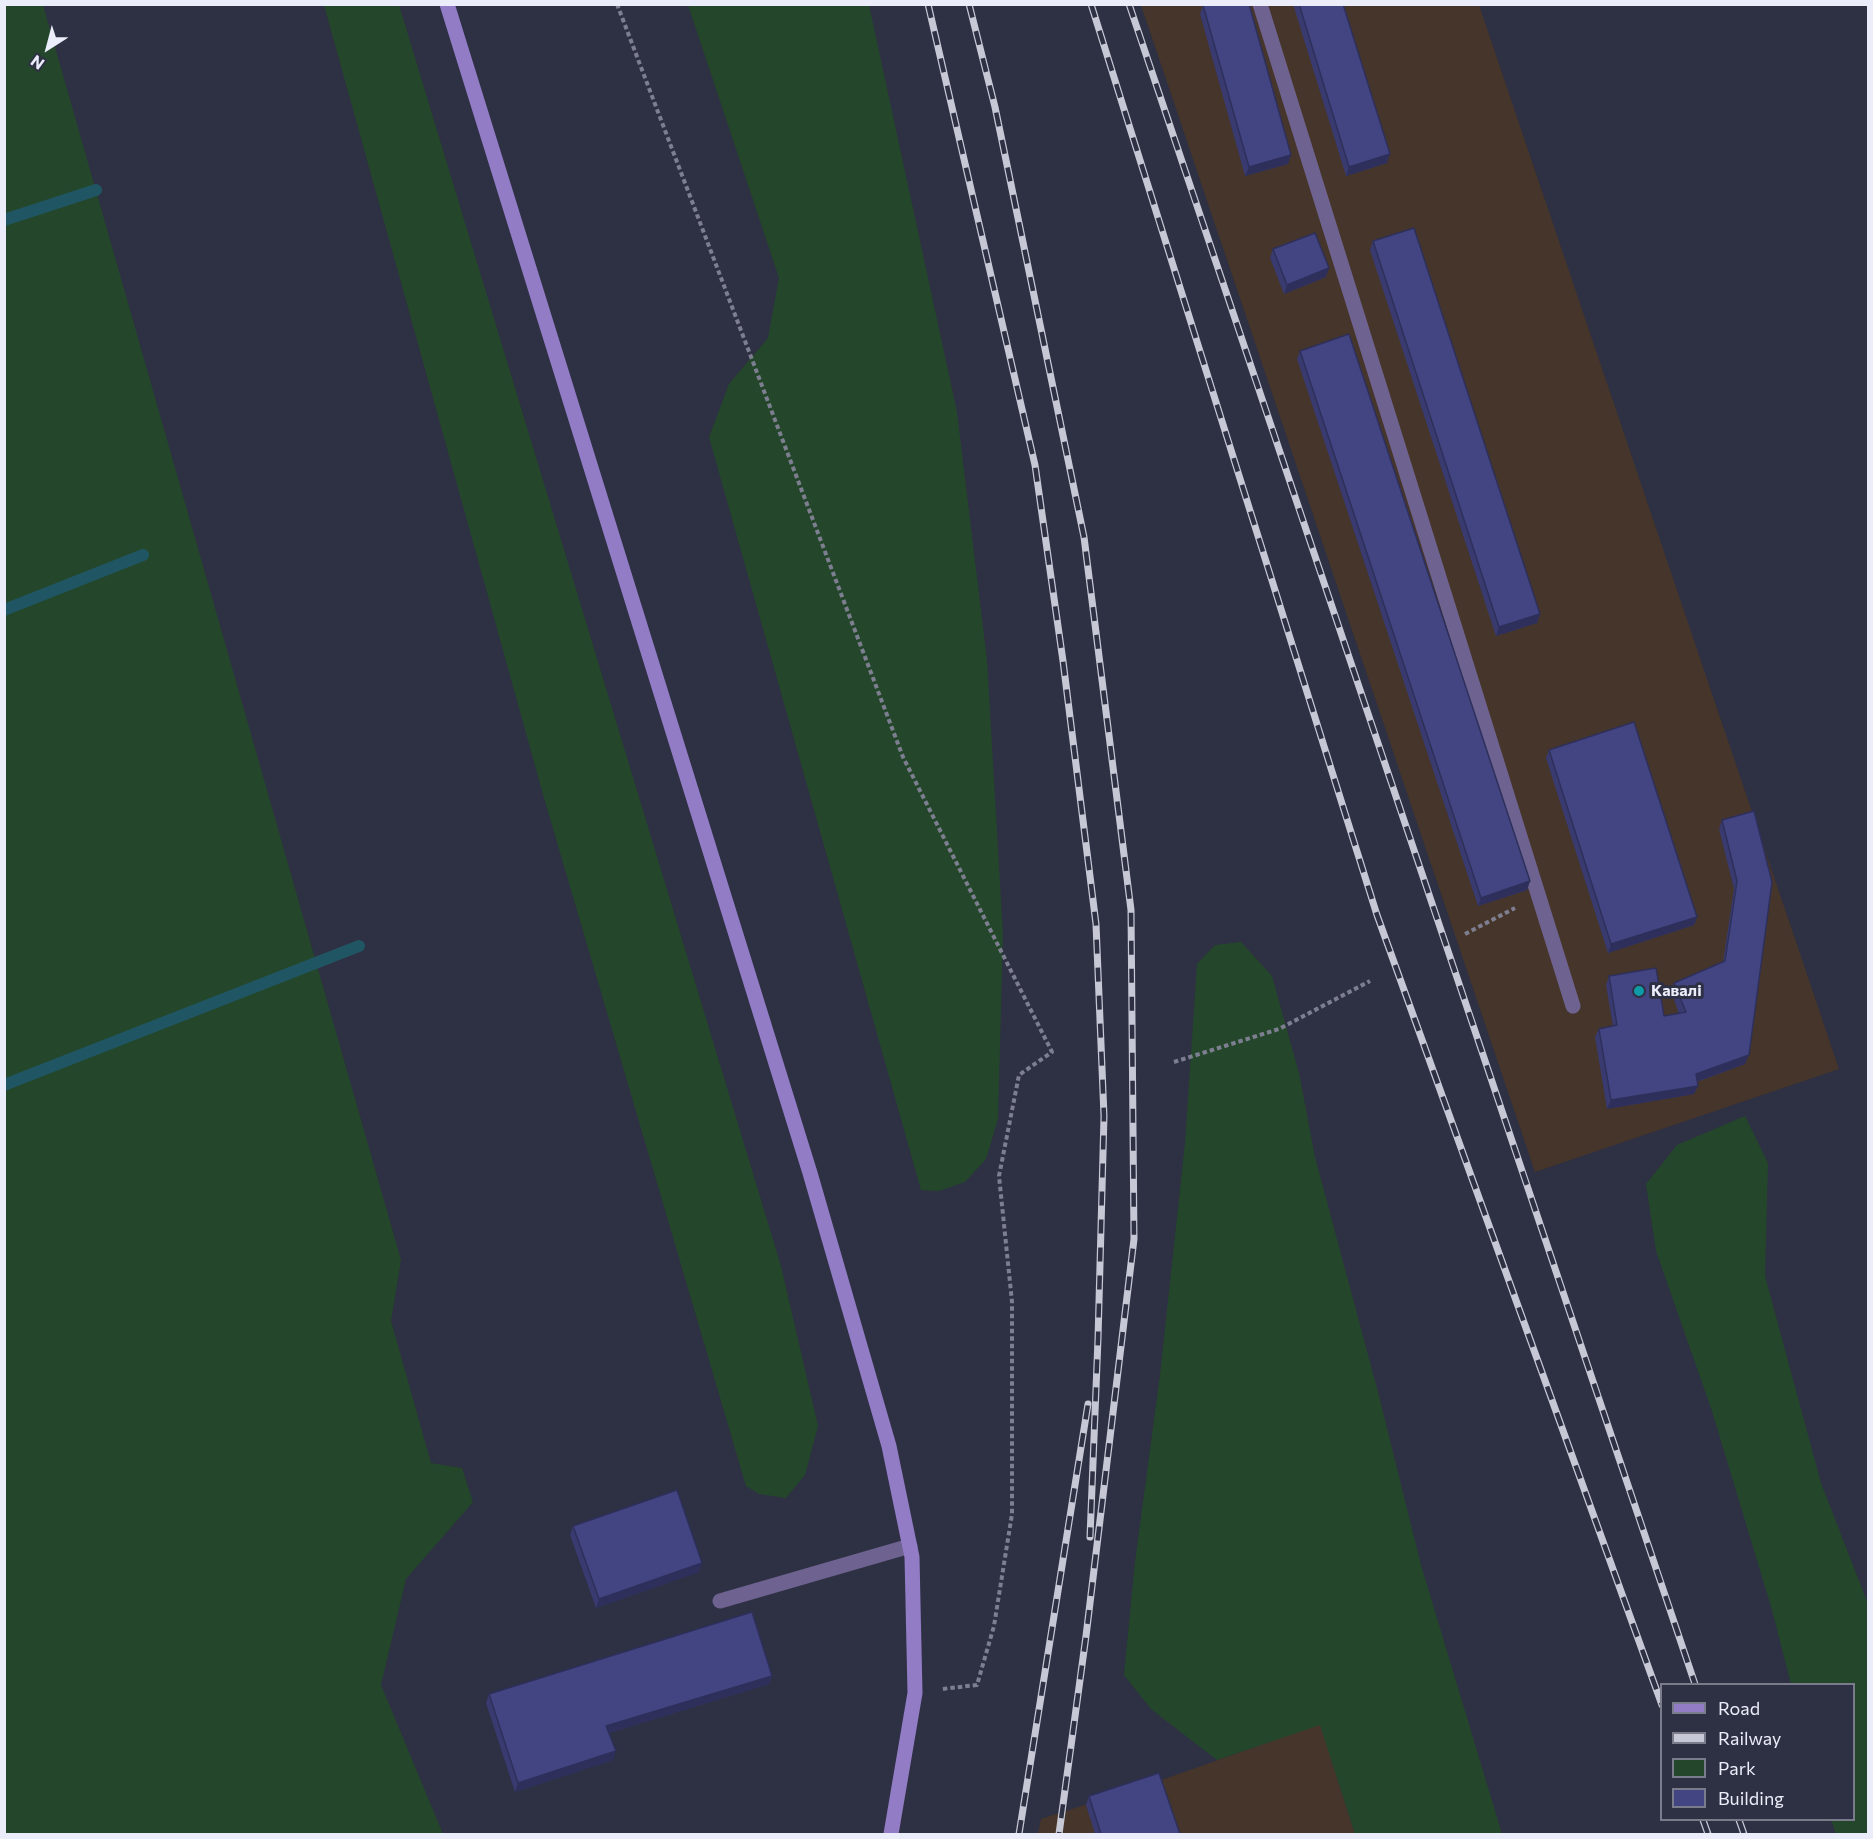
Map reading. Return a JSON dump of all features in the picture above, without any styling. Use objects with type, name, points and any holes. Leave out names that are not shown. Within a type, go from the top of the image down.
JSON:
[{"type":"street","points":[[447,4],[810,1173],[889,1446],[912,1557],[915,1693],[891,1834]]},
{"type":"lane","points":[[1260,4],[1573,1006]]},
{"type":"lane","points":[[720,1601],[910,1546]]},
{"type":"path","points":[[617,4],[903,758],[1052,1052],[1019,1075],[999,1176],[1012,1302],[1012,1514],[994,1626],[977,1685],[915,1693]]},
{"type":"path","points":[[1465,934],[1539,896]]},
{"type":"path","points":[[1174,1062],[1279,1029],[1370,981]]},
{"type":"shaded area","points":[[1141,5],[1479,5],[1839,1069],[1535,1172]]},
{"type":"shaded area","points":[[1320,1724],[1355,1834],[1038,1834],[1041,1819],[1156,1782]]},
{"type":"green space","points":[[4,5],[43,5],[401,1260],[391,1321],[431,1463],[462,1468],[473,1502],[406,1579],[381,1685],[443,1834],[5,1834]]},
{"type":"green space","points":[[324,5],[399,5],[781,1266],[818,1426],[805,1475],[786,1498],[759,1494],[746,1486],[544,798]]},
{"type":"green space","points":[[688,5],[869,5],[957,412],[987,660],[1003,935],[998,1119],[986,1159],[965,1182],[939,1191],[921,1190],[709,437],[729,384],[768,338],[779,278]]},
{"type":"green space","points":[[1241,942],[1272,976],[1299,1073],[1315,1157],[1379,1396],[1421,1565],[1502,1834],[1355,1834],[1320,1725],[1217,1760],[1151,1709],[1124,1675],[1135,1562],[1160,1375],[1185,1143],[1197,964],[1215,945]]},
{"type":"green space","points":[[1745,1116],[1768,1163],[1765,1276],[1821,1483],[1868,1604],[1868,1834],[1836,1834],[1831,1821],[1855,1821],[1855,1683],[1791,1683],[1772,1610],[1712,1411],[1656,1251],[1646,1184],[1677,1145]]},
{"type":"building","points":[[1249,4],[1291,155],[1249,167],[1203,5]]},
{"type":"building","points":[[1299,4],[1343,4],[1390,154],[1349,167]]},
{"type":"building","points":[[1414,228],[1540,614],[1499,627],[1373,241]]},
{"type":"building","points":[[1315,233],[1329,268],[1287,285],[1273,249]]},
{"type":"building","points":[[1349,334],[1530,881],[1481,898],[1300,351]]},
{"type":"building","points":[[1634,722],[1697,917],[1611,944],[1549,750]]},
{"type":"building","points":[[1754,811],[1772,882],[1749,1055],[1696,1074],[1698,1086],[1611,1100],[1599,1029],[1617,1025],[1609,976],[1656,968],[1664,1016],[1686,1012],[1674,983],[1725,961],[1737,881],[1722,820]]},
{"type":"building","points":[[677,1490],[702,1563],[599,1599],[573,1526]]},
{"type":"building","points":[[752,1612],[772,1676],[606,1726],[616,1751],[518,1783],[489,1694]]},
{"type":"building","points":[[1159,1773],[1180,1834],[1101,1834],[1089,1796]]},
{"type":"waterway","points":[[4,220],[96,190]]},
{"type":"waterway","points":[[4,610],[143,555]]},
{"type":"waterway","points":[[4,1085],[359,946]]},
{"type":"railway","points":[[928,4],[1035,465],[1063,661],[1096,924],[1104,1116],[1090,1537]]},
{"type":"railway","points":[[969,4],[995,107],[1084,537],[1131,910],[1134,1239],[1086,1636],[1059,1834]]},
{"type":"railway","points":[[1091,4],[1377,915],[1660,1699]]},
{"type":"railway","points":[[1129,4],[1695,1683]]},
{"type":"railway","points":[[1019,1834],[1088,1404]]},
{"type":"railway","points":[[1703,1821],[1708,1834]]},
{"type":"railway","points":[[1739,1821],[1744,1834]]},
{"type":"place","name":"Кавалі","points":[[1639,991]]}]
